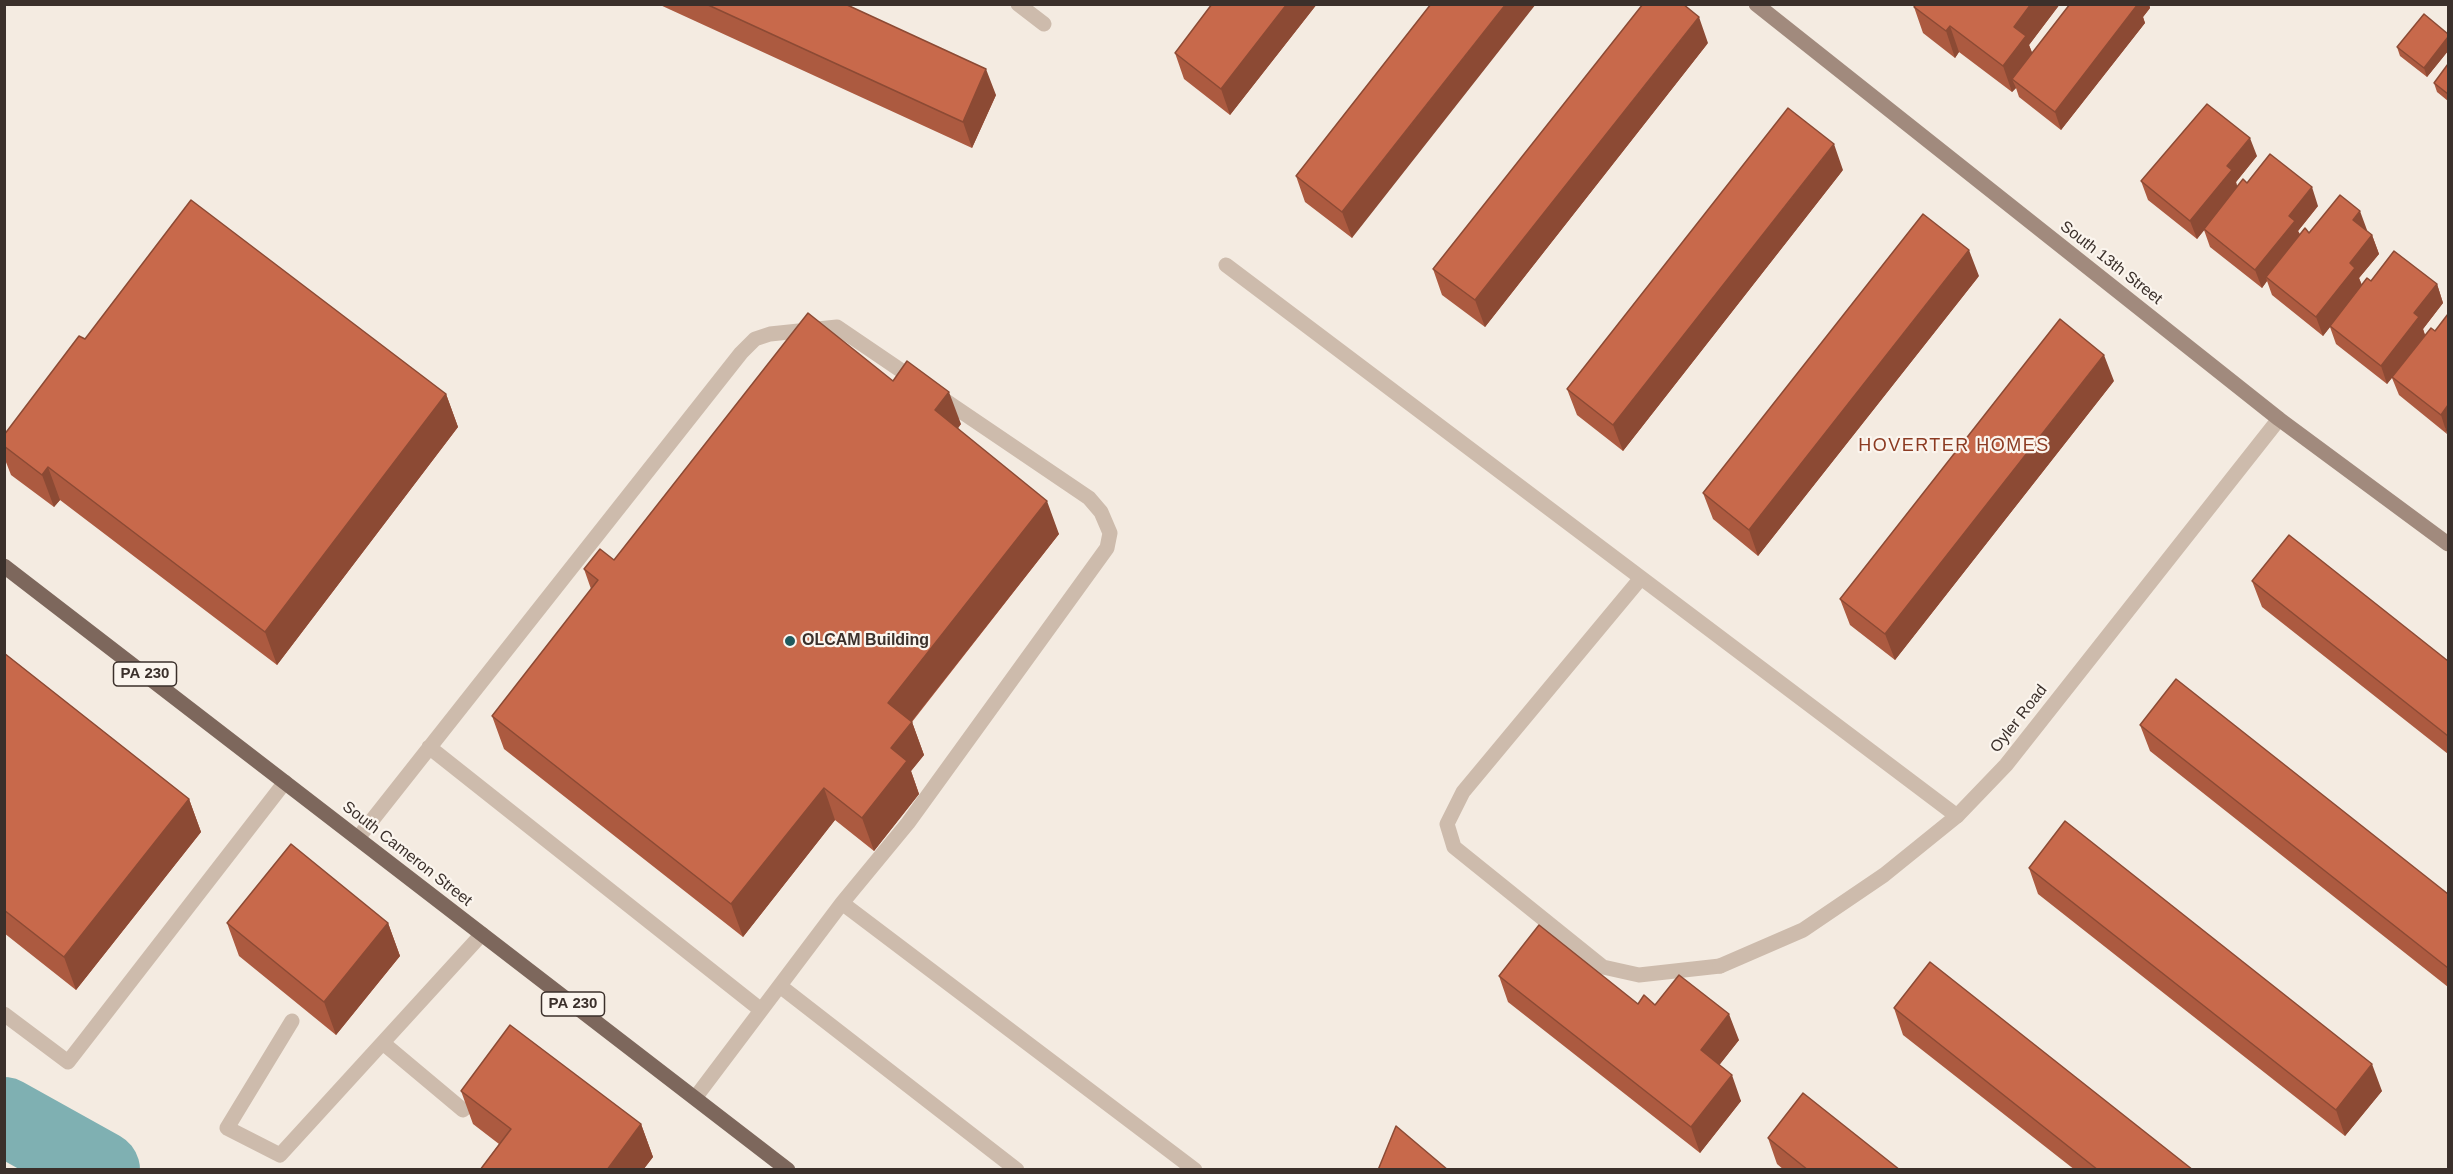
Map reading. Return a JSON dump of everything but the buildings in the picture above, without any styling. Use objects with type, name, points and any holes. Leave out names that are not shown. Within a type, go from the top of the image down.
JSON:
[{"type":"main road","name":"South Cameron Street","points":[[4,566],[788,1170]]},
{"type":"street","points":[[1018,4],[1044,24]]},
{"type":"street","name":"South 13th Street","points":[[1756,4],[2279,419],[2448,544]]},
{"type":"street","points":[[1226,265],[1957,816]]},
{"type":"street","points":[[358,838],[755,339],[770,334],[837,327],[1089,498],[1101,512],[1110,533],[1107,548],[908,823],[842,903],[695,1098]]},
{"type":"street","name":"Oyler Road","points":[[1641,578],[1463,792],[1447,824],[1454,848],[1603,967],[1639,975],[1720,966],[1803,930],[1884,875],[1957,816],[2006,765],[2279,419]]},
{"type":"street","points":[[429,747],[761,1010]]},
{"type":"street","points":[[4,1014],[68,1062],[285,782]]},
{"type":"street","points":[[842,903],[1195,1170]]},
{"type":"street","points":[[292,1021],[227,1128],[280,1155],[482,934]]},
{"type":"street","points":[[780,986],[1017,1170]]},
{"type":"street","points":[[383,1043],[463,1110]]},
{"type":"waterway","points":[[4,1116],[101,1170]]},
{"type":"place","name":"OLCAM Building","points":[[790,641]]},
{"type":"district","name":"HOVERTER HOMES","points":[[1954,446]]}]
